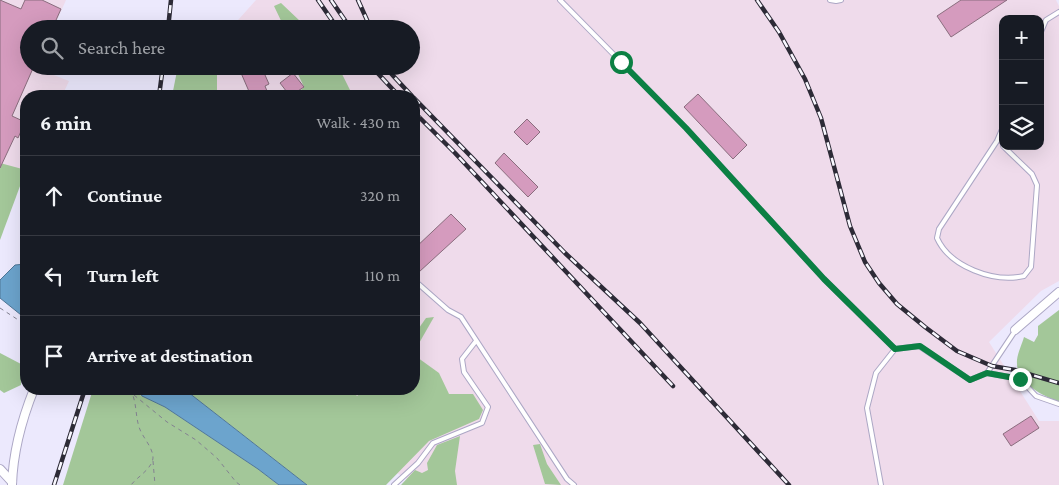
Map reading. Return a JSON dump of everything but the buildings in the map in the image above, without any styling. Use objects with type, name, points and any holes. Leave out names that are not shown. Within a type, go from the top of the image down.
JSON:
[{"type":"street","points":[[1015,330],[1059,292]]},
{"type":"street","points":[[12,483],[17,447],[32,395]]},
{"type":"street","points":[[0,469],[12,483]]},
{"type":"lane","points":[[560,0],[686,128],[824,279],[895,349]]},
{"type":"lane","points":[[830,0],[836,2],[841,0]]},
{"type":"lane","points":[[1044,25],[1046,20],[1059,12]]},
{"type":"lane","points":[[999,136],[939,229],[937,238],[941,248],[968,270],[1010,279],[1024,276],[1030,267],[1037,185],[1032,174],[1007,150]]},
{"type":"lane","points":[[420,285],[448,310],[461,317],[567,479],[574,485]]},
{"type":"lane","points":[[987,373],[1015,330]]},
{"type":"lane","points":[[394,485],[418,463],[433,443],[482,423],[488,407],[464,372],[462,359],[476,341]]},
{"type":"lane","points":[[881,485],[867,408],[876,373],[895,349],[920,346],[970,380],[987,373],[1020,379],[1036,396],[1059,404]]},
{"type":"path","points":[[0,308],[20,321]]},
{"type":"path","points":[[134,395],[139,426],[153,459],[155,485]]},
{"type":"path","points":[[134,395],[167,422],[196,440],[217,458],[240,485]]},
{"type":"path","points":[[131,485],[149,467],[153,459]]},
{"type":"shaded area","points":[[0,0],[66,0],[57,20],[20,20],[20,75],[54,75],[69,81],[65,90],[20,90],[20,172],[0,175]]},
{"type":"shaded area","points":[[256,0],[1056,0],[1059,6],[1059,281],[1041,291],[989,342],[1039,421],[1059,421],[1059,485],[417,485],[339,439],[323,395],[420,395],[420,90],[217,90],[212,75],[420,75],[420,20],[238,20]]},
{"type":"green space","points":[[281,3],[299,20],[281,20],[274,6]]},
{"type":"green space","points":[[176,75],[217,75],[217,90],[173,90]]},
{"type":"green space","points":[[298,75],[342,75],[350,90],[301,90],[304,87]]},
{"type":"green space","points":[[0,163],[20,168],[20,186],[0,240]]},
{"type":"green space","points":[[1059,310],[1059,402],[1038,392],[1025,382],[1020,375],[1017,360],[1024,337],[1034,342],[1038,335],[1038,326]]},
{"type":"green space","points":[[434,317],[420,342],[420,326],[426,318]]},
{"type":"green space","points":[[0,353],[20,363],[20,385],[4,393],[0,390]]},
{"type":"green space","points":[[420,359],[439,373],[449,394],[473,394],[483,410],[479,419],[429,441],[386,485],[307,485],[192,395],[356,395],[420,395]]},
{"type":"green space","points":[[91,395],[140,395],[165,407],[279,485],[63,485]]},
{"type":"green space","points":[[460,436],[455,471],[457,485],[401,485],[415,470],[422,473],[428,470],[427,463],[437,445]]},
{"type":"green space","points":[[540,444],[547,464],[561,485],[545,484],[533,445]]},
{"type":"water","points":[[15,265],[20,265],[20,314],[0,298],[0,280]]},
{"type":"water","points":[[192,395],[307,485],[279,485],[165,407],[142,396]]},
{"type":"railway","points":[[169,20],[171,0]]},
{"type":"railway","points":[[318,0],[332,20]]},
{"type":"railway","points":[[331,0],[345,20]]},
{"type":"railway","points":[[358,0],[367,20]]},
{"type":"railway","points":[[757,0],[779,32],[805,79],[821,118],[850,226],[865,262],[879,283],[897,304],[957,351],[992,366],[1015,370],[1059,383]]},
{"type":"railway","points":[[160,90],[162,75]]},
{"type":"railway","points":[[379,75],[393,90]]},
{"type":"railway","points":[[392,75],[406,90]]},
{"type":"railway","points":[[420,104],[565,253],[640,323],[789,485]]},
{"type":"railway","points":[[420,118],[673,386]]},
{"type":"railway","points":[[54,485],[83,395]]},
{"type":"route","points":[[621,62],[686,128],[824,279],[895,349],[920,346],[970,380],[987,373],[1020,379]]}]
